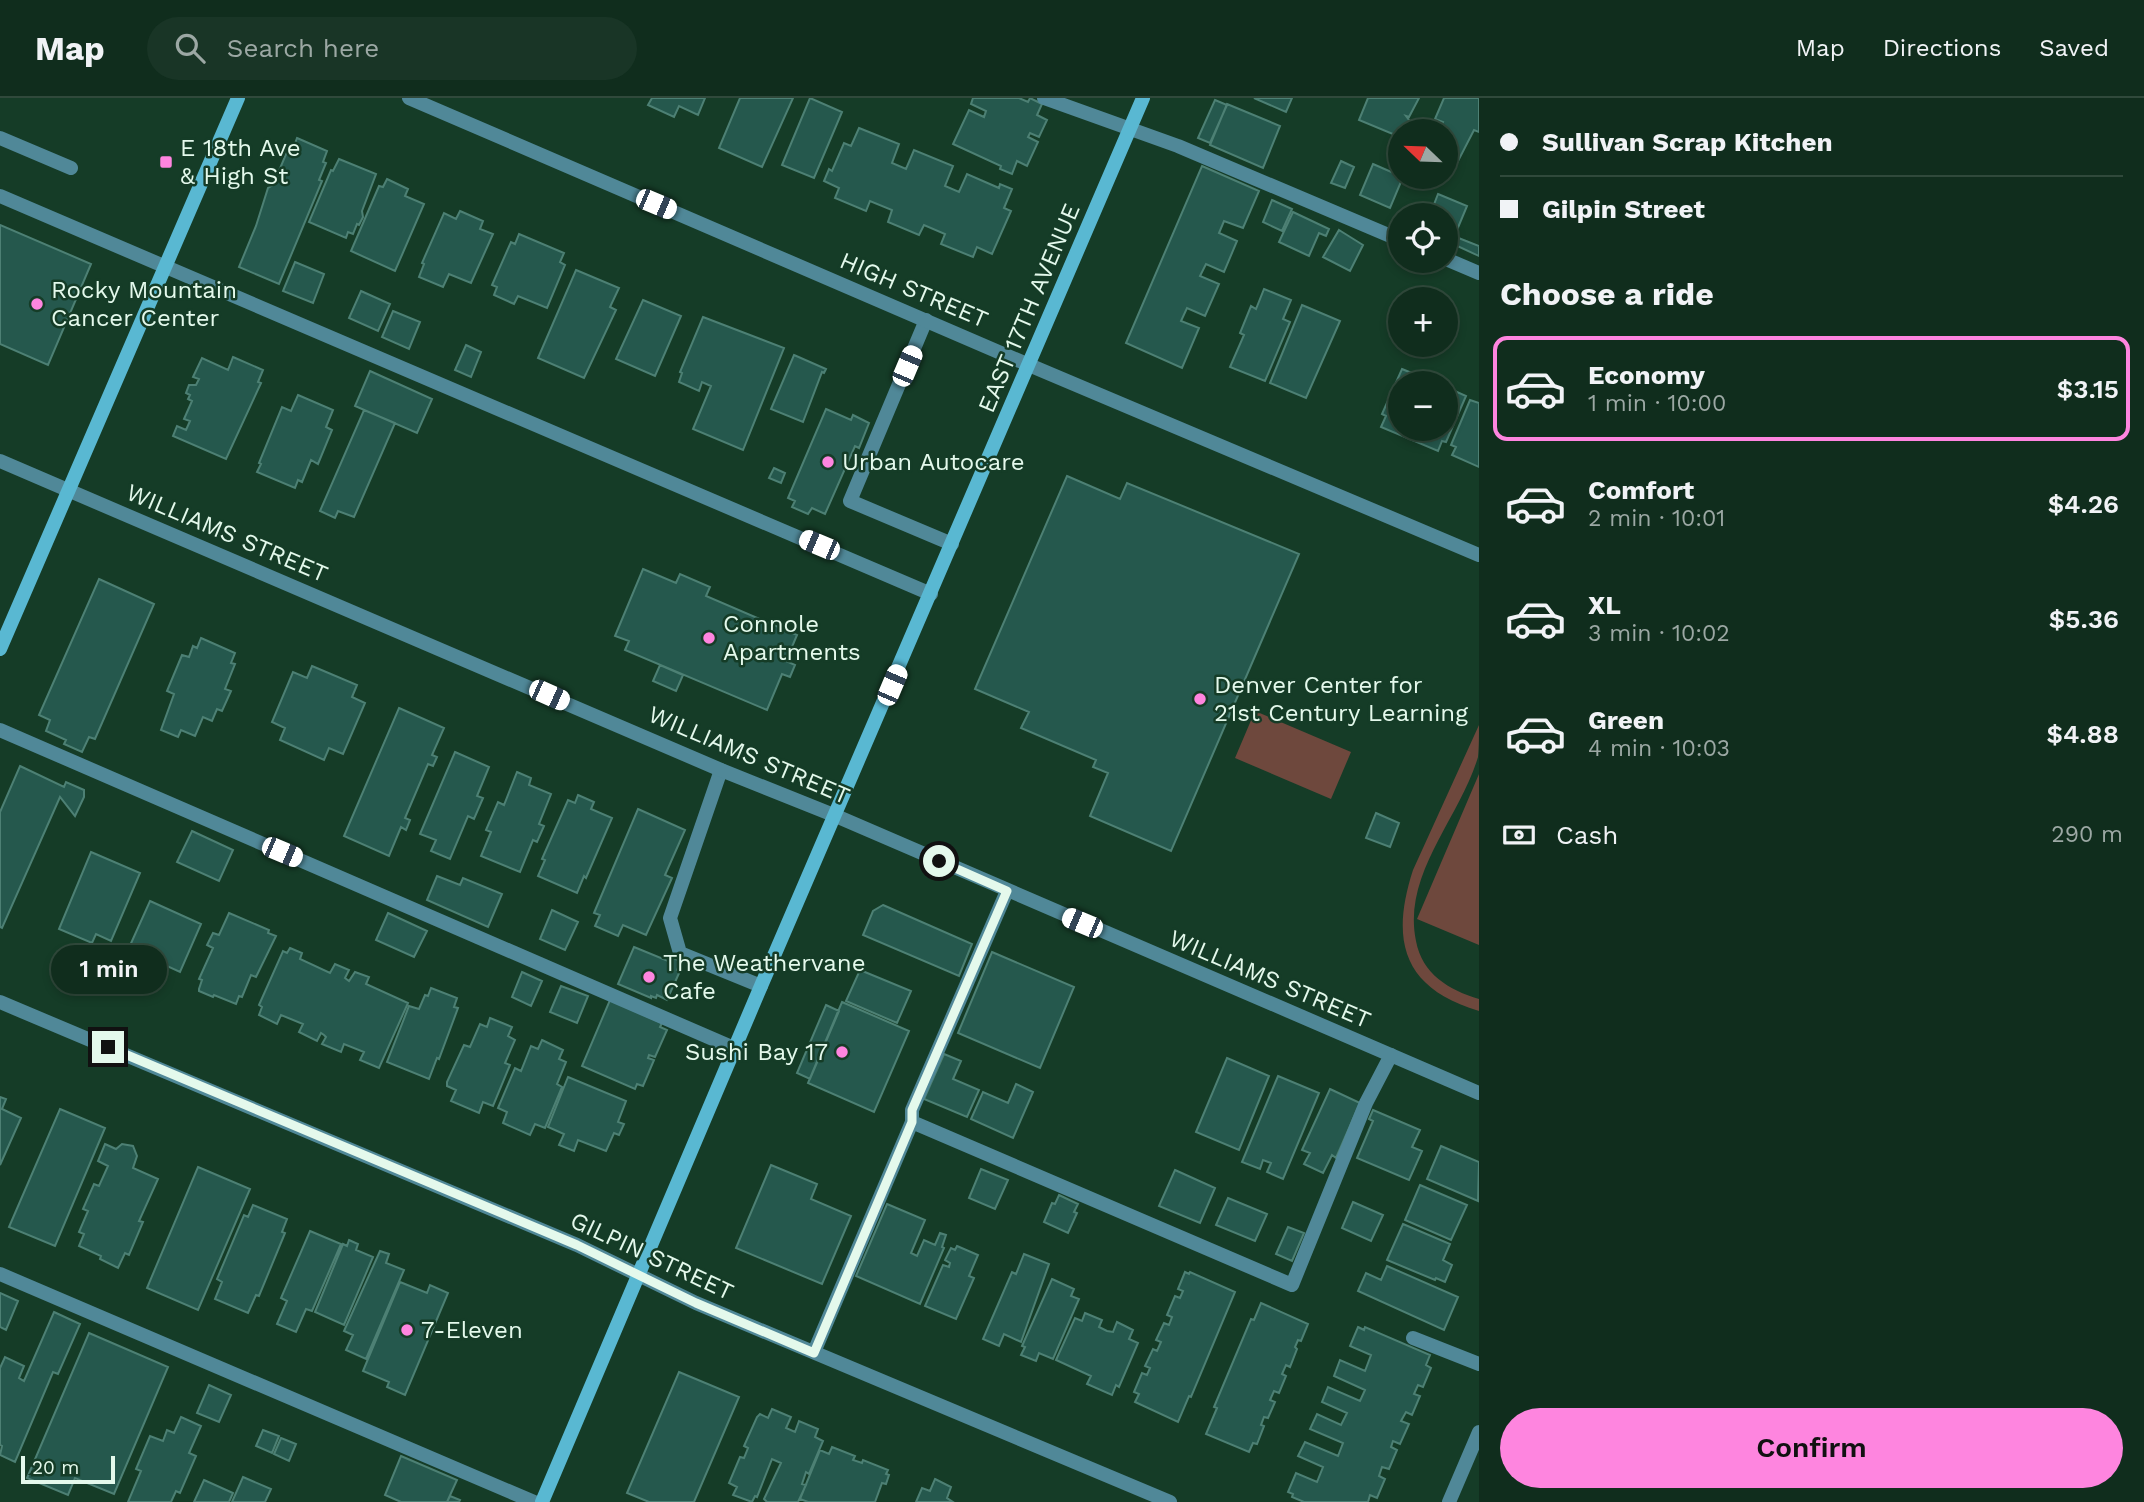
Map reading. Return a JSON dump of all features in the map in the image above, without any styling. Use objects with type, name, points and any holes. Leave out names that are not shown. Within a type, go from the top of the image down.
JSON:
[{"type":"main road","points":[[0,649],[238,98]]},
{"type":"main road","name":"EAST 17TH AVENUE","points":[[542,1502],[1143,98]]},
{"type":"street","name":"HIGH STREET","points":[[409,98],[1479,555]]},
{"type":"street","points":[[1044,98],[1178,146],[1388,235]]},
{"type":"street","points":[[0,138],[71,168]]},
{"type":"street","points":[[0,196],[931,594]]},
{"type":"street","points":[[1458,264],[1479,273]]},
{"type":"street","points":[[926,320],[850,501],[952,544]]},
{"type":"street","name":"WILLIAMS STREET","points":[[0,461],[1479,1093]]},
{"type":"street","points":[[0,730],[736,1049]]},
{"type":"street","points":[[721,770],[670,918],[680,953],[761,986]]},
{"type":"street","points":[[814,1353],[912,1122],[912,1110],[1007,891]]},
{"type":"street","name":"GILPIN STREET","points":[[0,1002],[569,1242],[696,1303],[1170,1502]]},
{"type":"street","points":[[912,1122],[1292,1285],[1366,1103],[1391,1055]]},
{"type":"street","points":[[0,1274],[534,1502]]},
{"type":"street","points":[[1413,1338],[1479,1364]]},
{"type":"street","points":[[1449,1502],[1479,1432]]},
{"type":"shaded area","points":[[1255,711],[1351,752],[1331,799],[1235,758]]},
{"type":"shaded area","points":[[1479,725],[1478,757],[1470,780],[1425,869],[1417,893],[1414,916],[1416,941],[1424,963],[1447,985],[1479,999],[1479,1011],[1453,1001],[1433,989],[1419,975],[1409,958],[1404,940],[1403,919],[1413,870]]},
{"type":"shaded area","points":[[1479,774],[1479,945],[1417,919]]},
{"type":"building","points":[[652,98],[705,98],[698,115],[679,106],[674,117],[648,105]]},
{"type":"building","points":[[740,98],[793,98],[762,167],[719,148]]},
{"type":"building","points":[[810,98],[842,112],[814,178],[782,165]]},
{"type":"building","points":[[973,98],[1019,98],[1028,102],[1030,98],[1042,104],[1037,115],[1047,120],[1039,137],[1030,133],[1028,137],[1038,142],[1027,166],[1017,161],[1012,174],[1000,169],[1001,166],[953,144],[969,110],[984,117],[986,111],[971,104]]},
{"type":"building","points":[[1254,98],[1292,98],[1286,112]]},
{"type":"building","points":[[1368,98],[1419,98],[1409,117],[1406,116],[1408,119],[1388,119],[1388,132],[1359,120]]},
{"type":"building","points":[[1444,98],[1479,98],[1479,132],[1474,130],[1458,161],[1458,119],[1435,119]]},
{"type":"building","points":[[1215,100],[1227,105],[1210,143],[1198,138]]},
{"type":"building","points":[[1227,104],[1280,126],[1263,168],[1210,145]]},
{"type":"building","points":[[859,128],[899,144],[892,163],[906,169],[914,150],[953,166],[945,186],[959,192],[967,174],[999,188],[1000,184],[1012,189],[1004,208],[1011,211],[992,254],[977,247],[973,257],[941,244],[945,234],[924,225],[919,235],[888,222],[892,210],[870,201],[866,211],[835,198],[839,188],[824,181],[829,169],[832,171],[844,143],[851,146]]},
{"type":"building","points":[[297,138],[327,151],[323,162],[326,163],[319,180],[322,181],[279,284],[239,267],[268,188],[273,185],[289,147],[293,149]]},
{"type":"building","points":[[339,159],[376,174],[362,211],[363,217],[353,234],[348,232],[346,238],[309,222],[331,170],[333,171]]},
{"type":"building","points":[[1341,161],[1354,167],[1345,188],[1331,183]]},
{"type":"building","points":[[1373,164],[1388,170],[1388,189],[1398,189],[1388,207],[1360,195]]},
{"type":"building","points":[[1202,166],[1259,191],[1243,228],[1224,221],[1219,233],[1237,241],[1224,272],[1206,264],[1200,276],[1219,284],[1205,316],[1187,308],[1181,321],[1199,328],[1182,368],[1126,343]]},
{"type":"building","points":[[387,179],[408,189],[405,196],[424,204],[395,271],[351,251],[379,186],[383,187]]},
{"type":"building","points":[[1438,194],[1467,206],[1458,228],[1458,203],[1435,203]]},
{"type":"building","points":[[1272,200],[1292,209],[1282,231],[1263,222]]},
{"type":"building","points":[[460,211],[483,221],[480,229],[493,234],[471,283],[449,274],[443,287],[419,277],[424,264],[422,263],[444,213],[456,219]]},
{"type":"building","points":[[1293,212],[1329,229],[1326,236],[1319,233],[1309,256],[1279,242]]},
{"type":"building","name":"Rocky Mountain Cancer Center","points":[[0,225],[91,264],[48,365],[0,344]]},
{"type":"building","points":[[1339,230],[1363,245],[1350,271],[1323,257]]},
{"type":"building","points":[[519,234],[564,253],[560,262],[565,265],[547,308],[518,296],[514,304],[494,295],[497,287],[492,285],[511,242],[515,244]]},
{"type":"building","points":[[1458,238],[1479,246],[1479,256],[1458,246]]},
{"type":"building","points":[[295,262],[324,274],[313,303],[283,291]]},
{"type":"building","points":[[576,270],[619,288],[610,307],[616,310],[584,378],[538,358]]},
{"type":"building","points":[[1264,289],[1291,300],[1283,319],[1290,322],[1265,381],[1230,367],[1244,335],[1240,333],[1251,306],[1256,309]]},
{"type":"building","points":[[361,291],[390,304],[378,331],[349,318]]},
{"type":"building","points":[[643,300],[681,316],[655,376],[616,359]]},
{"type":"building","points":[[1302,305],[1340,321],[1306,398],[1270,383]]},
{"type":"building","points":[[393,311],[420,322],[409,349],[382,337]]},
{"type":"building","points":[[703,317],[784,348],[743,450],[693,429],[711,386],[702,382],[699,391],[679,382],[680,372]]},
{"type":"building","points":[[466,345],[481,352],[471,377],[455,370]]},
{"type":"building","points":[[794,355],[826,369],[822,372],[803,422],[771,409]]},
{"type":"building","points":[[233,357],[263,370],[258,382],[261,383],[226,459],[173,436],[177,426],[186,430],[190,421],[184,419],[192,401],[186,393],[189,385],[196,385],[199,379],[193,377],[202,358],[228,370]]},
{"type":"building","points":[[370,371],[432,399],[417,433],[355,406]]},
{"type":"building","points":[[1458,392],[1466,396],[1458,414]]},
{"type":"building","points":[[298,395],[333,410],[326,427],[332,430],[318,464],[311,460],[302,482],[298,480],[295,488],[257,472],[282,407],[291,411]]},
{"type":"building","points":[[1388,400],[1388,430],[1381,427],[1386,416],[1382,414]]},
{"type":"building","points":[[1470,400],[1479,403],[1479,467],[1452,455],[1456,447],[1451,445],[1453,441],[1458,441],[1458,428]]},
{"type":"building","points":[[826,409],[851,420],[853,415],[869,423],[859,448],[855,446],[825,514],[812,508],[808,514],[792,507],[795,501],[788,498]]},
{"type":"building","points":[[364,410],[395,423],[354,517],[338,511],[335,518],[320,511]]},
{"type":"building","points":[[1414,441],[1442,441],[1438,451]]},
{"type":"building","points":[[774,468],[785,473],[781,483],[769,478]]},
{"type":"building","name":"Denver Center for 21st Century Learning","points":[[1067,476],[1120,499],[1127,483],[1299,554],[1171,851],[1090,816],[1108,773],[1093,767],[1096,760],[1021,728],[1029,712],[975,689]]},
{"type":"building","name":"Connole Apartments","points":[[643,569],[676,583],[680,574],[710,587],[706,596],[797,635],[786,661],[795,665],[790,677],[782,674],[767,710],[625,650],[629,641],[615,636]]},
{"type":"building","points":[[99,579],[154,604],[95,739],[89,737],[82,752],[64,744],[66,740],[46,731],[50,720],[39,715]]},
{"type":"building","points":[[201,638],[235,653],[231,663],[235,664],[225,689],[231,691],[222,711],[217,709],[212,721],[203,717],[195,736],[181,730],[178,737],[161,730],[174,694],[167,691],[182,655],[189,657],[193,646],[197,648]]},
{"type":"building","points":[[660,665],[683,675],[676,691],[653,681]]},
{"type":"building","points":[[312,666],[357,685],[352,697],[365,703],[343,754],[329,748],[324,760],[280,740],[285,728],[272,722],[293,672],[307,678]]},
{"type":"building","points":[[399,708],[444,728],[432,755],[437,757],[433,766],[428,764],[405,818],[410,820],[406,830],[401,827],[389,856],[344,836]]},
{"type":"building","points":[[455,752],[489,767],[477,796],[483,798],[474,819],[468,816],[450,859],[431,851],[436,840],[420,834]]},
{"type":"building","points":[[20,766],[64,787],[66,782],[84,790],[84,797],[75,816],[60,797],[2,928],[0,812]]},
{"type":"building","points":[[517,772],[531,778],[529,785],[551,794],[539,824],[544,826],[537,842],[533,840],[520,872],[481,856],[491,832],[486,830],[498,802],[504,805]]},
{"type":"building","points":[[578,795],[594,802],[591,809],[612,818],[577,893],[538,876],[545,860],[542,859],[568,800],[575,803]]},
{"type":"building","points":[[638,809],[685,830],[665,875],[672,878],[646,935],[623,925],[618,936],[595,926],[600,915],[594,913]]},
{"type":"building","points":[[1376,813],[1399,823],[1390,847],[1366,838]]},
{"type":"building","points":[[192,831],[233,850],[219,881],[177,862]]},
{"type":"building","points":[[91,852],[140,873],[111,941],[96,934],[92,943],[59,929]]},
{"type":"building","points":[[437,876],[460,885],[463,878],[502,894],[488,927],[427,900]]},
{"type":"building","points":[[150,901],[201,924],[180,972],[165,965],[161,975],[138,965],[142,955],[128,950]]},
{"type":"building","points":[[883,905],[972,944],[959,976],[863,935],[873,911]]},
{"type":"building","points":[[552,910],[578,922],[565,950],[540,939]]},
{"type":"building","points":[[229,913],[269,930],[268,933],[276,936],[256,977],[251,975],[242,997],[239,996],[236,1004],[199,991],[202,980],[199,979],[213,948],[207,945],[213,933],[219,935]]},
{"type":"building","points":[[388,913],[427,931],[414,957],[376,940]]},
{"type":"building","points":[[634,947],[668,961],[670,957],[681,961],[677,970],[680,971],[667,1000],[657,995],[656,998],[651,998],[618,984]]},
{"type":"building","points":[[290,948],[302,953],[300,959],[330,973],[335,964],[349,970],[345,978],[349,981],[355,972],[369,977],[366,984],[408,1003],[379,1068],[360,1060],[364,1052],[344,1044],[341,1052],[322,1044],[326,1037],[321,1033],[317,1041],[299,1032],[303,1024],[281,1015],[277,1024],[259,1015],[262,1007],[259,1005],[283,951],[287,953]]},
{"type":"building","points":[[992,952],[1074,987],[1040,1068],[958,1033]]},
{"type":"building","points":[[860,970],[911,991],[897,1023],[846,1001]]},
{"type":"building","points":[[522,972],[542,981],[531,1006],[512,997]]},
{"type":"building","points":[[561,986],[588,996],[577,1023],[550,1012]]},
{"type":"building","points":[[431,988],[457,998],[454,1007],[458,1008],[429,1079],[387,1062],[409,1006],[419,1009]]},
{"type":"building","points":[[610,1000],[662,1023],[660,1027],[667,1030],[655,1057],[649,1055],[648,1058],[654,1060],[643,1086],[637,1084],[635,1089],[582,1066]]},
{"type":"building","points":[[842,1002],[909,1031],[874,1112],[808,1083]]},
{"type":"building","points":[[826,1005],[839,1011],[810,1079],[797,1073]]},
{"type":"building","points":[[490,1018],[512,1027],[508,1036],[515,1040],[505,1063],[510,1065],[493,1106],[483,1102],[479,1113],[451,1101],[456,1090],[447,1086],[447,1082],[464,1045],[470,1047],[480,1024],[487,1027]]},
{"type":"building","points":[[542,1040],[563,1050],[559,1059],[566,1062],[557,1084],[562,1087],[545,1128],[535,1124],[530,1135],[503,1123],[507,1112],[498,1108],[515,1068],[521,1071],[531,1046],[538,1049]]},
{"type":"building","points":[[944,1054],[961,1061],[953,1079],[979,1090],[967,1117],[924,1099]]},
{"type":"building","points":[[1227,1058],[1269,1076],[1239,1150],[1196,1132]]},
{"type":"building","points":[[1278,1076],[1319,1093],[1283,1179],[1267,1172],[1271,1163],[1263,1160],[1260,1169],[1242,1162]]},
{"type":"building","points":[[568,1077],[626,1101],[618,1122],[624,1124],[619,1135],[614,1133],[606,1151],[578,1140],[574,1151],[559,1145],[564,1134],[548,1127]]},
{"type":"building","points":[[1016,1084],[1033,1092],[1013,1138],[971,1119],[983,1092],[1008,1103]]},
{"type":"building","points":[[1330,1089],[1360,1103],[1336,1158],[1332,1155],[1323,1173],[1304,1164],[1310,1153],[1302,1150]]},
{"type":"building","points":[[0,1097],[6,1099],[2,1109],[21,1118],[0,1165]]},
{"type":"building","points":[[60,1109],[105,1128],[55,1246],[9,1227]]},
{"type":"building","points":[[1373,1110],[1420,1130],[1412,1147],[1422,1151],[1409,1180],[1357,1158],[1373,1121],[1369,1119]]},
{"type":"building","points":[[105,1144],[116,1149],[122,1144],[133,1146],[137,1156],[133,1168],[158,1179],[139,1221],[143,1222],[129,1255],[125,1253],[118,1268],[79,1246],[84,1234],[79,1232],[88,1211],[83,1209],[94,1184],[99,1186],[108,1166],[98,1161]]},
{"type":"building","points":[[1441,1146],[1479,1162],[1478,1201],[1427,1179]]},
{"type":"building","points":[[771,1165],[817,1184],[811,1199],[851,1216],[822,1284],[736,1248]]},
{"type":"building","points":[[198,1167],[250,1189],[198,1310],[147,1288]]},
{"type":"building","points":[[981,1169],[1008,1180],[995,1209],[969,1198]]},
{"type":"building","points":[[1175,1170],[1215,1188],[1200,1223],[1159,1206]]},
{"type":"building","points":[[1420,1185],[1467,1205],[1451,1240],[1405,1220]]},
{"type":"building","points":[[1059,1195],[1078,1204],[1068,1233],[1044,1222],[1052,1203],[1055,1204]]},
{"type":"building","points":[[1228,1198],[1267,1214],[1255,1241],[1216,1225]]},
{"type":"building","points":[[1353,1202],[1383,1215],[1371,1241],[1342,1228]]},
{"type":"building","points":[[887,1204],[925,1220],[911,1253],[917,1256],[924,1240],[935,1245],[940,1233],[946,1235],[942,1247],[944,1248],[920,1304],[856,1276]]},
{"type":"building","points":[[253,1205],[287,1219],[282,1232],[285,1233],[259,1296],[256,1295],[248,1313],[215,1299],[222,1282],[217,1279],[244,1215],[248,1217]]},
{"type":"building","points":[[1403,1224],[1450,1244],[1443,1260],[1452,1265],[1445,1282],[1387,1260]]},
{"type":"building","points":[[1288,1227],[1304,1233],[1292,1261],[1276,1254]]},
{"type":"building","points":[[310,1231],[341,1244],[312,1311],[306,1309],[296,1332],[277,1324],[287,1301],[281,1298]]},
{"type":"building","points":[[349,1240],[358,1244],[356,1250],[373,1257],[344,1325],[315,1312],[343,1244],[347,1246]]},
{"type":"building","points":[[957,1246],[978,1255],[969,1276],[974,1278],[956,1319],[925,1306],[943,1265],[949,1267],[950,1263],[945,1260],[951,1248],[955,1250]]},
{"type":"building","points":[[380,1251],[389,1254],[386,1263],[404,1270],[366,1359],[346,1350],[353,1335],[344,1331]]},
{"type":"building","points":[[1024,1254],[1049,1264],[1021,1342],[1004,1334],[999,1346],[983,1339],[1012,1272],[1016,1274]]},
{"type":"building","points":[[1387,1266],[1458,1297],[1444,1330],[1358,1291],[1366,1273],[1381,1280]]},
{"type":"building","points":[[1185,1272],[1235,1292],[1178,1422],[1135,1402],[1139,1394],[1134,1392],[1142,1373],[1147,1375],[1150,1368],[1145,1366],[1153,1349],[1157,1351],[1161,1342],[1156,1340],[1164,1323],[1169,1325],[1172,1317],[1167,1315],[1175,1296],[1180,1298],[1183,1291],[1178,1289]]},
{"type":"building","points":[[1052,1279],[1074,1289],[1071,1296],[1079,1299],[1053,1359],[1039,1353],[1036,1361],[1021,1355],[1025,1347],[1022,1346]]},
{"type":"building","points":[[400,1282],[427,1293],[430,1285],[448,1293],[405,1395],[387,1387],[389,1382],[363,1371]]},
{"type":"building","points":[[0,1293],[18,1301],[6,1330],[0,1327]]},
{"type":"building","points":[[1261,1303],[1308,1324],[1301,1341],[1298,1340],[1295,1347],[1297,1349],[1290,1367],[1286,1365],[1282,1374],[1286,1376],[1279,1393],[1274,1391],[1270,1400],[1275,1402],[1268,1418],[1264,1417],[1261,1425],[1264,1426],[1257,1444],[1253,1443],[1249,1452],[1206,1434],[1217,1408],[1214,1407],[1251,1319],[1254,1320]]},
{"type":"building","points":[[54,1312],[80,1324],[58,1374],[53,1372],[15,1462],[0,1455],[0,1368],[5,1357],[24,1366],[19,1378],[24,1381]]},
{"type":"building","points":[[1085,1313],[1102,1320],[1099,1327],[1107,1331],[1113,1332],[1117,1322],[1133,1330],[1129,1339],[1138,1343],[1119,1387],[1116,1385],[1112,1395],[1087,1384],[1091,1376],[1056,1360],[1075,1318],[1082,1321]]},
{"type":"building","points":[[1358,1327],[1364,1330],[1365,1327],[1430,1355],[1426,1365],[1431,1368],[1423,1387],[1418,1385],[1414,1394],[1420,1396],[1412,1415],[1406,1412],[1401,1421],[1409,1424],[1400,1444],[1393,1441],[1391,1447],[1397,1450],[1389,1469],[1382,1467],[1379,1476],[1385,1479],[1377,1498],[1370,1495],[1368,1502],[1304,1502],[1292,1497],[1293,1494],[1288,1492],[1296,1473],[1317,1482],[1323,1467],[1298,1456],[1305,1442],[1338,1456],[1343,1443],[1310,1429],[1317,1414],[1341,1425],[1347,1413],[1322,1402],[1328,1387],[1360,1401],[1365,1390],[1334,1376],[1340,1360],[1365,1371],[1371,1355],[1350,1346]]},
{"type":"building","points":[[89,1333],[168,1367],[114,1494],[75,1478],[68,1495],[27,1478]]},
{"type":"building","points":[[679,1372],[739,1397],[694,1502],[649,1502],[627,1493]]},
{"type":"building","points":[[209,1385],[231,1395],[219,1422],[197,1413]]},
{"type":"building","points":[[772,1409],[791,1417],[786,1428],[795,1432],[799,1421],[818,1429],[815,1437],[823,1441],[809,1474],[806,1472],[802,1484],[806,1485],[798,1502],[767,1502],[764,1499],[781,1463],[772,1459],[757,1497],[755,1496],[752,1502],[733,1495],[737,1487],[729,1483],[740,1457],[744,1458],[748,1448],[744,1446],[757,1417],[760,1414],[768,1418]]},
{"type":"building","points":[[181,1417],[201,1426],[189,1453],[196,1456],[180,1493],[176,1491],[171,1502],[128,1502],[141,1471],[136,1469],[150,1436],[163,1441],[167,1430],[174,1433]]},
{"type":"building","points":[[263,1430],[279,1436],[272,1453],[256,1446]]},
{"type":"building","points":[[281,1438],[296,1444],[289,1461],[274,1454]]},
{"type":"building","points":[[832,1447],[855,1456],[853,1460],[862,1463],[863,1460],[888,1470],[886,1484],[882,1483],[875,1502],[808,1502],[800,1499],[820,1450],[829,1454]]},
{"type":"building","points":[[401,1456],[457,1480],[447,1502],[401,1502],[385,1495]]},
{"type":"building","points":[[243,1477],[271,1489],[265,1502],[232,1502]]},
{"type":"building","points":[[935,1479],[951,1487],[947,1498],[953,1502],[916,1502],[922,1488],[930,1491]]},
{"type":"building","points":[[204,1480],[233,1493],[229,1502],[194,1502]]},
{"type":"building","points":[[450,1496],[460,1500],[459,1502],[447,1502]]},
{"type":"place","name":"E 18th Ave & High St","points":[[166,162]]},
{"type":"place","name":"Rocky Mountain Cancer Center","points":[[37,304]]},
{"type":"place","name":"Urban Autocare","points":[[828,462]]},
{"type":"place","name":"Connole Apartments","points":[[709,638]]},
{"type":"place","name":"Denver Center for 21st Century Learning","points":[[1200,699]]},
{"type":"place","name":"The Weathervane Cafe","points":[[649,977]]},
{"type":"place","name":"Sushi Bay 17","points":[[842,1052]]},
{"type":"place","name":"7-Eleven","points":[[407,1330]]},
{"type":"route","points":[[108,1047],[577,1245],[696,1303],[814,1353],[912,1122],[912,1110],[1007,891],[939,861]]}]
